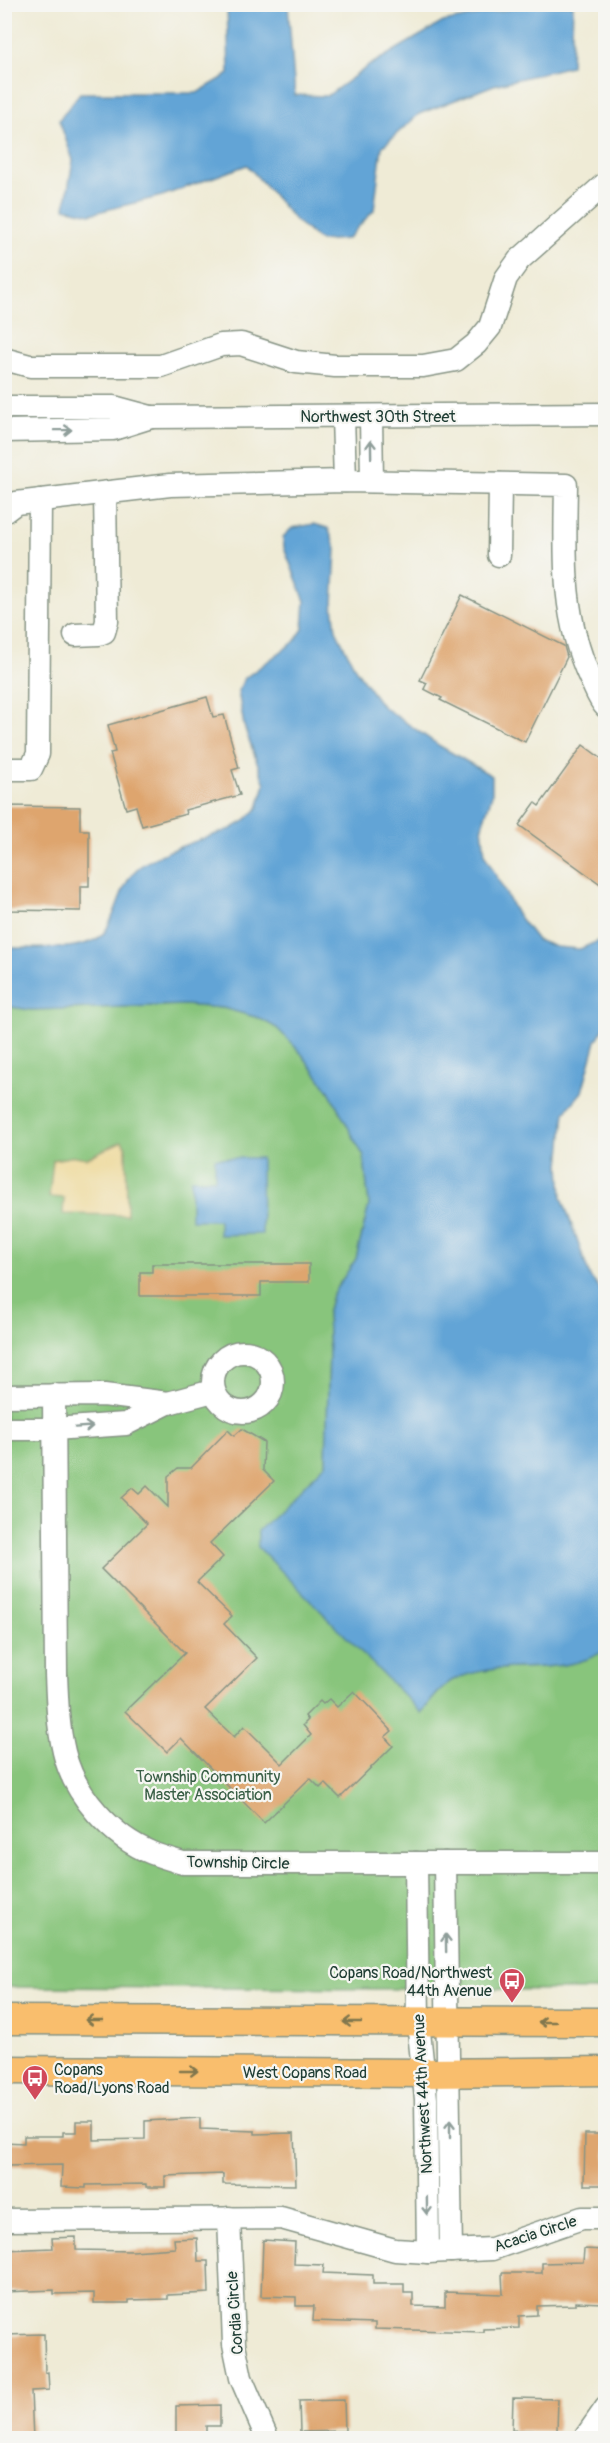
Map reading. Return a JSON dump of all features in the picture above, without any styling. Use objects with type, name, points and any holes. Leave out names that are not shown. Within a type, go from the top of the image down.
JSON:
[{"type":"main road","points":[[4,2020],[606,2022]]},
{"type":"main road","name":"West Copans Road","points":[[4,2070],[437,2073],[606,2071]]},
{"type":"street","points":[[4,359],[30,366],[161,366],[221,345],[241,344],[296,363],[335,366],[423,366],[456,360],[476,344],[490,327],[506,278],[519,260],[606,183]]},
{"type":"street","name":"Northwest 30th Street","points":[[4,407],[114,407],[152,417],[606,414]]},
{"type":"street","name":"Northwest 30th Street","points":[[4,431],[113,429],[152,417]]},
{"type":"street","points":[[344,417],[345,481]]},
{"type":"street","points":[[371,417],[372,482]]},
{"type":"street","points":[[4,512],[16,502],[170,485],[345,481],[566,485],[565,567],[571,617],[578,650],[606,707]]},
{"type":"street","points":[[499,555],[500,484]]},
{"type":"street","points":[[75,635],[104,632],[107,621],[105,493]]},
{"type":"street","points":[[4,769],[31,769],[38,754],[40,500]]},
{"type":"street","points":[[4,1429],[54,1429],[126,1424],[168,1403],[213,1391]]},
{"type":"street","name":"Township Circle","points":[[54,1395],[58,1713],[64,1753],[77,1785],[95,1811],[124,1838],[152,1853],[183,1863],[606,1863]]},
{"type":"street","points":[[4,1396],[104,1395],[168,1403]]},
{"type":"street","name":"Northwest 44th Avenue","points":[[416,1863],[418,2022],[437,2073],[451,2251]]},
{"type":"street","name":"Northwest 44th Avenue","points":[[428,2252],[437,2073],[447,2022],[446,1863]]},
{"type":"street","name":"Cordia Circle","points":[[229,2218],[234,2344],[242,2378],[267,2439]]},
{"type":"street","points":[[4,2220],[281,2218],[395,2250],[428,2252]]},
{"type":"street","name":"Acacia Circle","points":[[428,2252],[492,2249],[582,2218],[606,2218]]},
{"type":"street","points":[[585,2439],[606,2408]]},
{"type":"green space","name":"Township Community Master Association","points":[[184,1005],[223,1008],[259,1018],[277,1028],[301,1053],[329,1091],[364,1157],[369,1205],[356,1259],[332,1295],[327,1313],[329,1352],[326,1464],[259,1531],[421,1713],[440,1690],[453,1680],[471,1673],[569,1664],[588,1659],[605,1650],[605,1990],[5,1987],[5,1006],[31,1010]]},
{"type":"sand","points":[[122,1141],[126,1147],[127,1215],[63,1214],[64,1198],[49,1197],[53,1160],[75,1156],[87,1158]]},
{"type":"water","points":[[227,5],[288,5],[295,95],[327,96],[370,65],[443,22],[530,5],[573,5],[571,66],[494,85],[419,114],[382,147],[374,210],[347,239],[320,241],[295,220],[247,165],[162,196],[90,214],[65,208],[73,160],[59,120],[80,93],[197,93],[229,74]]},
{"type":"water","points":[[314,524],[328,528],[336,549],[333,605],[336,630],[356,670],[382,706],[440,746],[492,776],[492,795],[482,826],[485,855],[517,914],[537,940],[556,947],[580,949],[605,938],[605,1026],[596,1041],[582,1092],[565,1112],[560,1166],[562,1197],[590,1277],[605,1295],[605,1650],[588,1659],[569,1664],[471,1673],[453,1680],[440,1690],[421,1713],[258,1547],[258,1531],[326,1464],[329,1352],[327,1314],[332,1295],[356,1259],[369,1205],[364,1157],[329,1091],[301,1053],[277,1028],[259,1018],[223,1008],[184,1005],[31,1010],[5,1006],[5,948],[60,948],[88,943],[99,938],[110,923],[129,878],[142,865],[165,853],[231,829],[243,822],[258,808],[265,784],[244,726],[238,691],[245,678],[294,642],[303,629],[305,601],[284,548],[283,537],[292,528]]},
{"type":"water","points":[[215,1158],[261,1158],[262,1234],[219,1235],[219,1220],[191,1220],[191,1179],[215,1179]]},
{"type":"building","points":[[462,595],[564,646],[567,657],[525,742],[440,700],[442,698],[424,689],[427,683],[420,680]]},
{"type":"building","points":[[207,697],[213,717],[224,715],[239,768],[232,770],[240,795],[185,810],[186,814],[142,826],[136,806],[126,809],[110,753],[115,752],[108,725]]},
{"type":"building","points":[[583,745],[606,762],[606,888],[519,825],[535,803],[539,806]]},
{"type":"building","points":[[4,806],[80,807],[80,830],[89,830],[89,886],[81,886],[81,911],[4,910]]},
{"type":"building","points":[[152,1264],[309,1264],[309,1282],[261,1282],[261,1296],[140,1296],[140,1272],[152,1272]]},
{"type":"building","points":[[242,1429],[264,1442],[263,1470],[274,1481],[210,1543],[223,1557],[197,1582],[232,1616],[224,1624],[257,1658],[205,1709],[234,1737],[244,1726],[282,1764],[311,1735],[303,1725],[308,1720],[305,1716],[320,1701],[323,1704],[329,1699],[337,1707],[354,1691],[392,1731],[385,1737],[393,1746],[340,1798],[325,1783],[320,1788],[310,1778],[264,1823],[181,1738],[167,1752],[125,1711],[185,1653],[101,1569],[147,1524],[121,1498],[132,1488],[139,1494],[147,1486],[168,1507],[168,1476],[178,1468],[191,1468],[228,1430],[234,1436]]},
{"type":"building","points":[[200,2118],[200,2129],[255,2131],[255,2134],[294,2133],[296,2185],[223,2184],[223,2174],[165,2176],[165,2187],[146,2187],[146,2184],[86,2185],[86,2188],[61,2187],[62,2165],[4,2166],[4,2142],[24,2143],[24,2136],[63,2136],[63,2132],[76,2132],[76,2121],[94,2121],[94,2140],[145,2139],[145,2121]]},
{"type":"building","points":[[585,2134],[606,2134],[606,2185],[584,2185]]},
{"type":"building","points":[[76,2237],[76,2250],[132,2251],[175,2248],[174,2239],[197,2238],[198,2261],[208,2261],[209,2293],[168,2295],[168,2299],[129,2300],[129,2303],[94,2303],[94,2293],[54,2294],[54,2290],[4,2292],[4,2250],[53,2248],[52,2238]]},
{"type":"building","points":[[263,2240],[295,2242],[294,2264],[324,2265],[323,2273],[373,2275],[373,2284],[404,2284],[404,2293],[413,2293],[413,2306],[445,2307],[445,2292],[503,2294],[502,2273],[542,2273],[542,2263],[583,2262],[584,2249],[606,2250],[606,2303],[575,2302],[575,2305],[537,2306],[537,2315],[519,2316],[519,2328],[483,2329],[483,2332],[375,2329],[375,2323],[313,2321],[314,2306],[296,2306],[296,2297],[261,2296]]},
{"type":"building","points":[[44,2334],[45,2373],[48,2372],[49,2390],[31,2391],[33,2439],[4,2439],[4,2335]]},
{"type":"building","points":[[513,2398],[558,2399],[557,2431],[512,2430]]},
{"type":"building","points":[[344,2400],[345,2431],[300,2432],[299,2401]]},
{"type":"building","points":[[220,2405],[220,2426],[206,2426],[206,2439],[176,2439],[176,2406]]},
{"type":"place","name":"Copans Road/Northwest 44th Avenue","points":[[512,2004]]},
{"type":"place","name":"Copans Road/Lyons Road","points":[[35,2101]]}]
